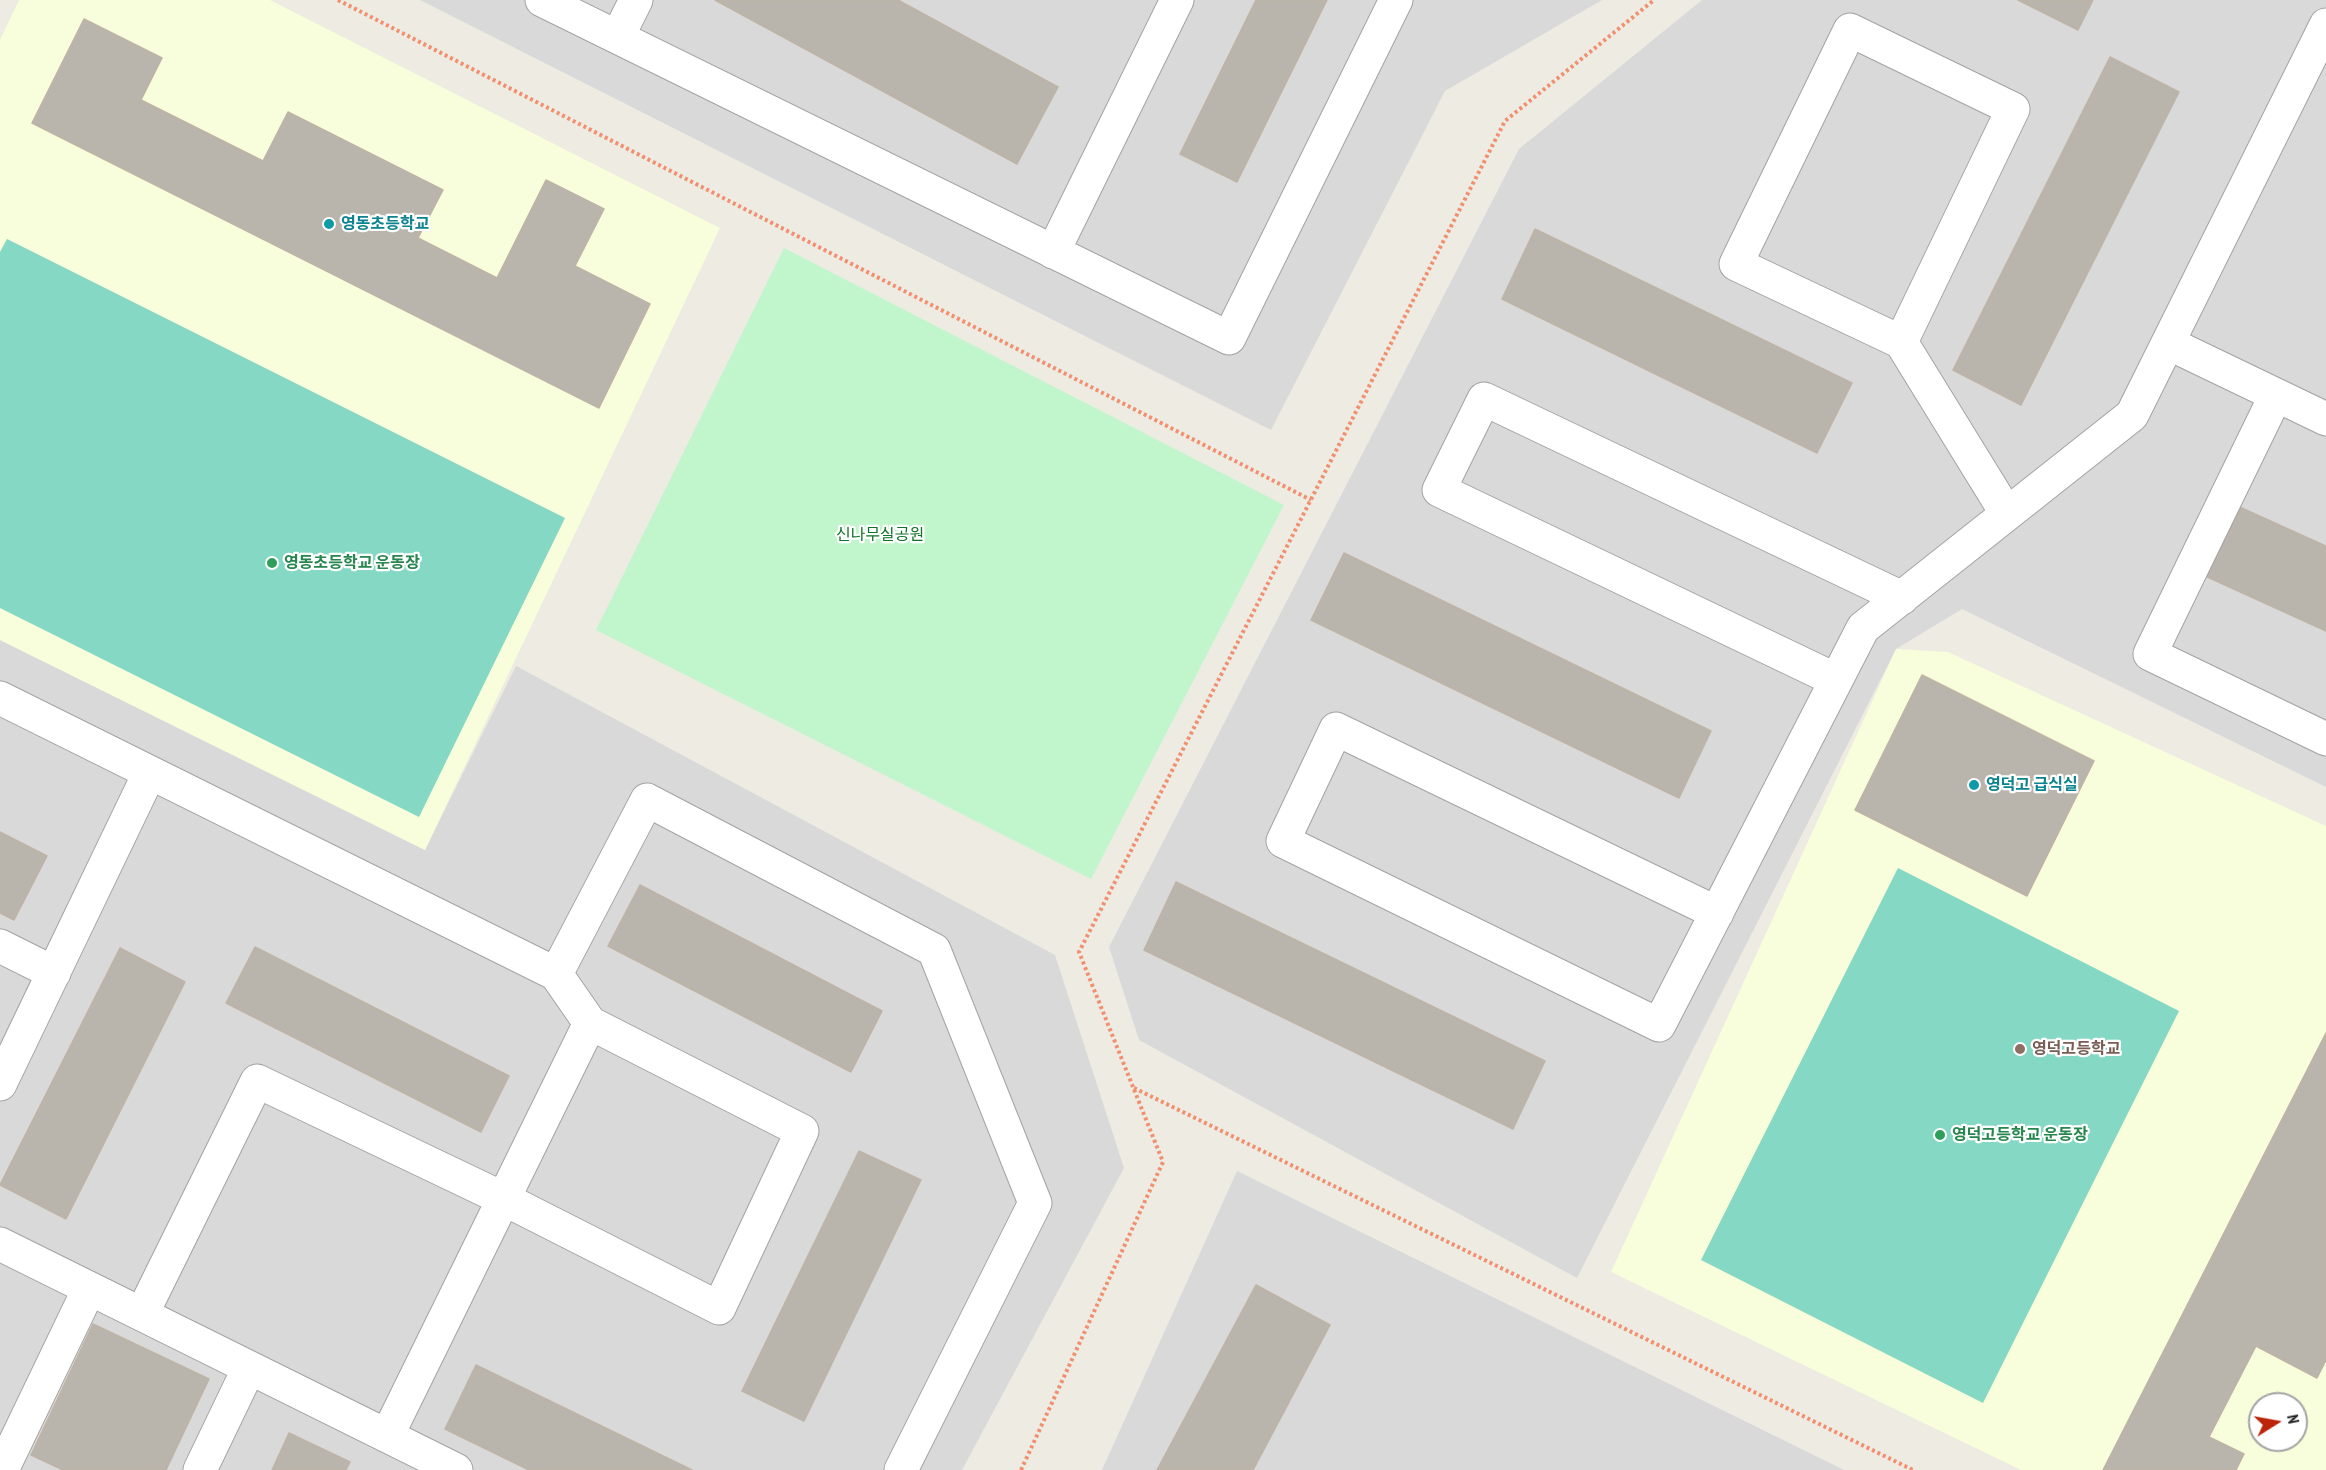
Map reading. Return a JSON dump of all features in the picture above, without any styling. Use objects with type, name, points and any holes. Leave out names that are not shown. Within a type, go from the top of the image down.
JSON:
[{"type":"lane","points":[[542,0],[1229,338],[1396,0]]},
{"type":"lane","points":[[618,36],[636,0]]},
{"type":"lane","points":[[1053,252],[1177,0]]},
{"type":"lane","points":[[1716,913],[1336,729],[1283,841],[1659,1025],[1863,628],[2132,415],[2326,26]]},
{"type":"lane","points":[[1901,342],[2013,109],[1850,30],[1736,264],[1901,342],[2007,514]]},
{"type":"lane","points":[[2168,343],[2326,419]]},
{"type":"lane","points":[[2276,395],[2150,654],[2326,740]]},
{"type":"lane","points":[[1836,681],[1440,490],[1484,399],[1902,598]]},
{"type":"lane","points":[[0,698],[556,975],[590,1023],[801,1131],[719,1308],[504,1199],[257,1081],[142,1314]]},
{"type":"lane","points":[[0,1084],[149,774]]},
{"type":"lane","points":[[556,975],[647,800],[934,950],[1035,1203],[901,1470]]},
{"type":"lane","points":[[0,946],[54,973]]},
{"type":"lane","points":[[387,1436],[590,1023]]},
{"type":"lane","points":[[0,1244],[456,1470]]},
{"type":"lane","points":[[2,1470],[89,1289]]},
{"type":"lane","points":[[200,1470],[249,1368]]},
{"type":"path","points":[[338,0],[1311,500]]},
{"type":"path","points":[[1021,1470],[1163,1162],[1079,952],[1504,121],[1654,0]]},
{"type":"path","points":[[1134,1088],[1913,1470]]},
{"type":"shaded area","points":[[19,0],[270,0],[720,228],[425,850],[0,640],[0,40]]},
{"type":"shaded area","points":[[420,0],[1602,0],[1445,91],[1271,430]]},
{"type":"shaded area","points":[[1702,0],[2326,0],[2326,787],[1962,609],[1896,649],[1577,1278],[1139,1040],[1109,947],[1519,149]]},
{"type":"shaded area","name":"영동초등학교 운동장","points":[[7,239],[565,518],[419,817],[0,608],[0,252]]},
{"type":"shaded area","points":[[0,640],[425,850],[516,666],[1055,955],[1124,1168],[962,1470],[0,1470]]},
{"type":"shaded area","name":"영덕고등학교","points":[[1896,649],[1948,652],[2326,826],[2326,1470],[2021,1470],[1611,1272]]},
{"type":"shaded area","name":"영덕고등학교 운동장","points":[[1898,868],[2179,1011],[1983,1403],[1701,1260]]},
{"type":"shaded area","points":[[1237,1171],[1844,1470],[1102,1470]]},
{"type":"green space","name":"신나무실공원","points":[[784,248],[1284,505],[1091,879],[596,630]]},
{"type":"building","points":[[715,0],[898,0],[1058,87],[1017,164]]},
{"type":"building","points":[[1256,0],[1327,0],[1237,182],[1180,154]]},
{"type":"building","points":[[2018,0],[2093,0],[2078,30]]},
{"type":"building","name":"영동초등학교","points":[[84,19],[162,58],[141,100],[263,161],[288,112],[443,190],[418,238],[497,278],[546,180],[604,209],[575,266],[650,304],[599,408],[32,123]]},
{"type":"building","points":[[2110,57],[2179,92],[2021,405],[1953,370]]},
{"type":"building","points":[[1535,229],[1852,383],[1817,453],[1502,299]]},
{"type":"building","points":[[2235,505],[2326,546],[2326,631],[2203,575]]},
{"type":"building","points":[[1344,553],[1711,731],[1679,798],[1311,620]]},
{"type":"building","name":"영덕고 급식실","points":[[1922,675],[2094,761],[2027,896],[1855,810]]},
{"type":"building","points":[[0,832],[47,856],[14,920],[0,913]]},
{"type":"building","points":[[1176,882],[1545,1061],[1513,1129],[1144,950]]},
{"type":"building","points":[[640,885],[882,1011],[851,1072],[608,946]]},
{"type":"building","points":[[255,947],[509,1076],[481,1132],[226,1003]]},
{"type":"building","points":[[120,948],[185,982],[66,1219],[0,1185]]},
{"type":"building","points":[[2326,1033],[2326,1360],[2317,1378],[2256,1346],[2209,1437],[2244,1454],[2236,1470],[2103,1470]]},
{"type":"building","points":[[859,1151],[921,1180],[804,1421],[742,1391]]},
{"type":"building","points":[[1256,1285],[1330,1325],[1253,1470],[1157,1470]]},
{"type":"building","points":[[93,1324],[209,1379],[166,1470],[63,1470],[31,1455]]},
{"type":"building","points":[[476,1365],[692,1470],[529,1470],[445,1429]]},
{"type":"building","points":[[289,1433],[350,1462],[346,1470],[272,1470]]},
{"type":"place","name":"영동초등학교","points":[[329,224]]},
{"type":"place","name":"영동초등학교 운동장","points":[[272,563]]},
{"type":"place","name":"영덕고 급식실","points":[[1974,785]]},
{"type":"place","name":"영덕고등학교","points":[[2020,1049]]},
{"type":"place","name":"영덕고등학교 운동장","points":[[1940,1135]]}]
